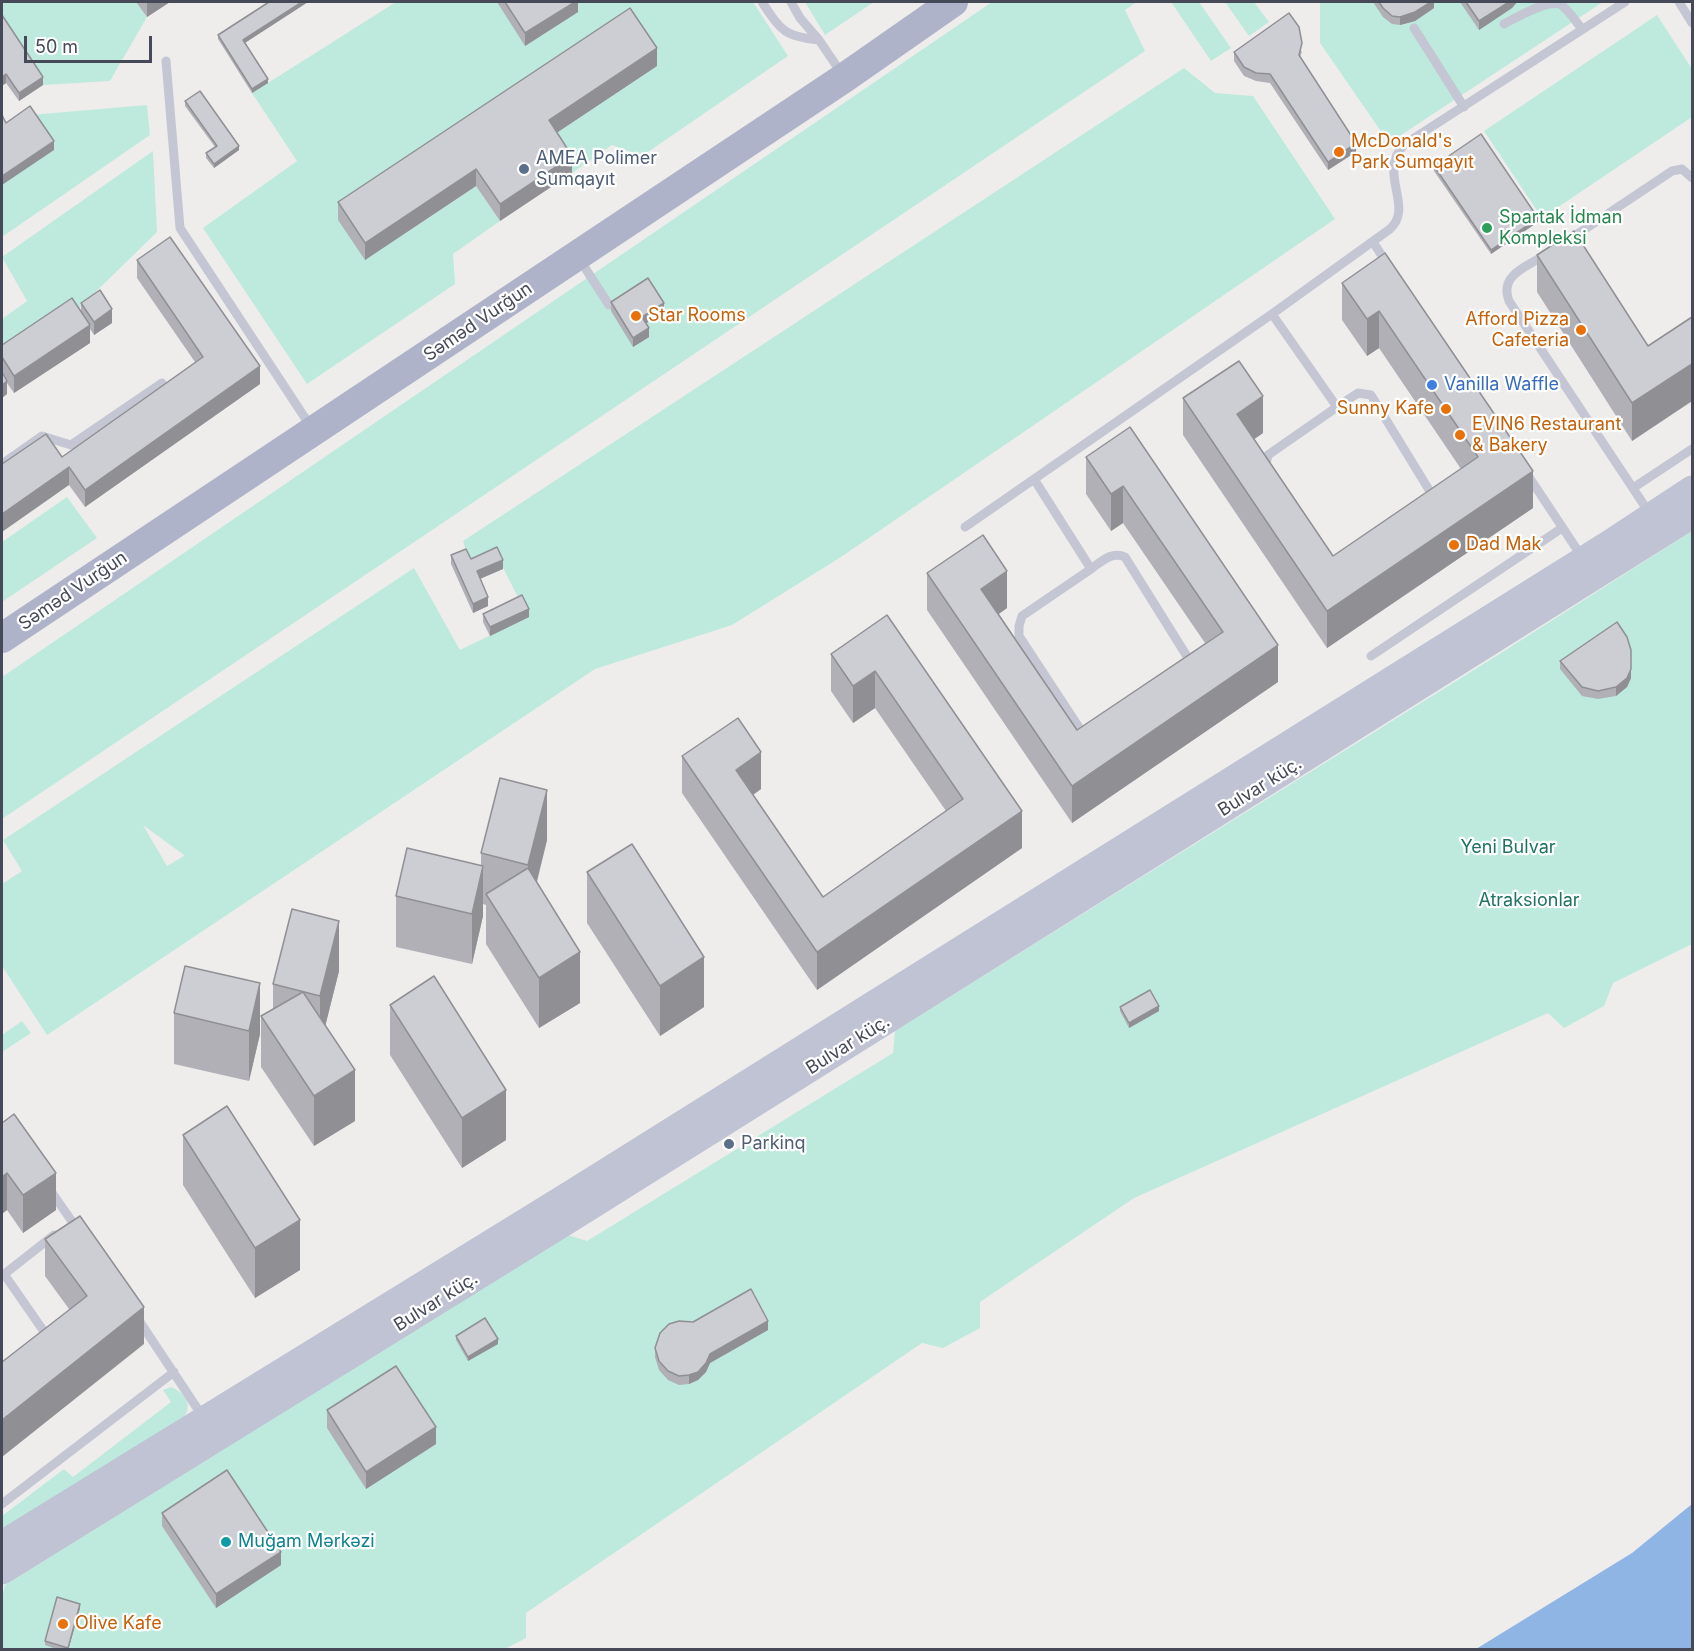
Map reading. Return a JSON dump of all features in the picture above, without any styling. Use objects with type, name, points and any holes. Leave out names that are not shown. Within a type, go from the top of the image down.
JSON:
[{"type":"main road","name":"Səməd Vurğun","points":[[2,638],[844,78],[952,2]]},
{"type":"street","name":"Bulvar küç.","points":[[902,998],[1153,830],[1584,560],[1692,489]]},
{"type":"street","name":"Bulvar küç.","points":[[3,1559],[902,998],[1692,515]]},
{"type":"street","name":"Bulvar küç.","points":[[3,1559],[205,1419],[578,1202]]},
{"type":"lane","points":[[762,2],[781,28],[791,35],[819,40]]},
{"type":"lane","points":[[791,2],[844,78]]},
{"type":"lane","points":[[1504,24],[1544,2],[1554,2],[1562,5],[1582,29]]},
{"type":"lane","points":[[965,527],[1272,314],[1396,224],[1400,215],[1393,163],[1397,152],[1405,144],[1625,2]]},
{"type":"lane","points":[[1678,2],[1692,23]]},
{"type":"lane","points":[[1413,28],[1464,107]]},
{"type":"lane","points":[[166,61],[180,228],[314,431]]},
{"type":"lane","points":[[1652,516],[1509,301],[1506,285],[1510,277],[1672,171],[1682,169],[1692,178]]},
{"type":"lane","points":[[1574,236],[1580,245]]},
{"type":"lane","points":[[1373,242],[1393,271]]},
{"type":"lane","points":[[577,255],[609,304]]},
{"type":"lane","points":[[1272,314],[1337,407]]},
{"type":"lane","points":[[2,464],[42,436],[71,445],[162,383]]},
{"type":"lane","points":[[1265,474],[1264,465],[1268,455],[1358,393],[1371,395],[1434,496],[1435,506]]},
{"type":"lane","points":[[1633,488],[1692,449]]},
{"type":"lane","points":[[1523,468],[1584,560]]},
{"type":"lane","points":[[1034,479],[1091,568]]},
{"type":"lane","points":[[1371,656],[1562,528]]},
{"type":"lane","points":[[1101,734],[1091,736],[1083,732],[1019,636],[1022,616],[1091,568],[1113,554],[1125,557],[1188,658],[1189,668],[1185,676]]},
{"type":"lane","points":[[45,1182],[85,1240]]},
{"type":"lane","points":[[41,1352],[45,1333],[3,1275],[72,1221]]},
{"type":"lane","points":[[129,1306],[205,1419]]},
{"type":"lane","points":[[2,1504],[174,1372]]},
{"type":"green space","points":[[2,2],[136,2],[147,17],[110,81],[43,85],[2,24]]},
{"type":"green space","points":[[396,2],[753,2],[788,56],[642,156],[612,145],[572,173],[549,138],[476,186],[500,221],[453,254],[455,284],[307,384],[203,228],[297,161],[252,93]]},
{"type":"green space","points":[[805,2],[874,2],[825,35]]},
{"type":"green space","points":[[992,2],[1137,2],[1125,10],[1145,51],[2,819],[2,677]]},
{"type":"green space","points":[[1171,2],[1199,2],[1231,48],[1211,61]]},
{"type":"green space","points":[[1225,2],[1254,2],[1269,22],[1249,36]]},
{"type":"green space","points":[[1320,2],[1603,2],[1389,143],[1320,43]]},
{"type":"green space","points":[[1657,15],[1692,69],[1692,117],[1542,218],[1484,131]]},
{"type":"green space","points":[[1184,68],[1215,93],[1253,96],[1335,219],[841,557],[732,625],[595,669],[47,1035],[2,966],[2,884],[22,871],[3,840],[414,568],[460,650],[528,617],[497,556],[471,568],[463,541]],"holes":[[[143,825],[184,855],[167,866]]]},
{"type":"green space","points":[[147,105],[150,135],[2,237],[2,185],[30,115]]},
{"type":"green space","points":[[153,151],[157,232],[72,315],[2,362],[2,319],[27,301],[2,257]]},
{"type":"green space","points":[[67,497],[97,538],[2,602],[2,542]]},
{"type":"green space","name":"Yeni Bulvar","points":[[1692,531],[1692,944],[1613,983],[1604,1006],[1564,1028],[1548,1013],[1134,1198],[980,1302],[980,1328],[943,1348],[922,1343],[526,1613],[526,1638],[505,1649],[2,1650],[2,1598],[5,1585],[568,1235],[587,1241],[893,1053],[895,1031],[1501,653]]},
{"type":"green space","points":[[22,1021],[31,1033],[2,1052],[2,1035]]},
{"type":"green space","points":[[171,1387],[181,1393],[187,1401],[186,1414],[182,1419],[2,1532],[2,1516],[64,1469],[73,1477],[171,1402],[163,1390]]},
{"type":"water","points":[[1692,1504],[1692,1649],[1476,1649],[1632,1553]]},
{"type":"building","points":[[269,2],[302,2],[243,40],[268,79],[252,89],[218,35]]},
{"type":"building","points":[[505,2],[575,2],[525,33]]},
{"type":"building","points":[[1379,2],[1431,2],[1415,12],[1400,17],[1392,16]]},
{"type":"building","points":[[1466,2],[1509,2],[1479,21]]},
{"type":"building","points":[[630,8],[657,48],[549,120],[572,156],[500,204],[476,169],[365,243],[338,202]]},
{"type":"building","points":[[1289,13],[1299,27],[1302,43],[1299,55],[1356,143],[1328,162],[1270,74],[1256,73],[1244,67],[1234,52]]},
{"type":"building","points":[[2,15],[43,77],[19,93],[6,74],[2,77]]},
{"type":"building","points":[[200,91],[239,146],[214,164],[206,153],[217,146],[185,101]]},
{"type":"building","points":[[30,106],[54,141],[2,176],[2,115],[6,123]]},
{"type":"building","points":[[1481,134],[1538,218],[1491,250],[1434,166]]},
{"type":"building","points":[[1574,231],[1648,346],[1692,317],[1692,364],[1632,403],[1537,255]]},
{"type":"building","points":[[170,237],[260,366],[85,490],[69,467],[2,514],[2,464],[46,434],[62,457],[203,357],[137,260]]},
{"type":"building","points":[[1385,253],[1533,471],[1327,611],[1183,398],[1239,361],[1263,396],[1237,414],[1333,556],[1478,457],[1379,311],[1367,319],[1342,283]]},
{"type":"building","points":[[648,278],[664,303],[642,317],[649,328],[633,338],[611,302]]},
{"type":"building","points":[[100,290],[112,309],[94,322],[81,303]]},
{"type":"building","points":[[72,298],[90,325],[14,376],[2,357],[2,345]]},
{"type":"building","points":[[2,372],[7,381],[2,385]]},
{"type":"building","points":[[1130,427],[1278,645],[1072,786],[927,573],[983,535],[1007,571],[981,589],[1077,730],[1223,632],[1123,486],[1111,494],[1086,457]]},
{"type":"building","points":[[497,547],[503,560],[477,571],[488,597],[473,604],[451,555],[466,549],[471,559]]},
{"type":"building","points":[[522,595],[529,609],[490,627],[483,614]]},
{"type":"building","points":[[887,615],[1022,811],[817,952],[682,756],[738,718],[761,752],[736,770],[823,897],[963,799],[875,671],[853,686],[831,654]]},
{"type":"building","points":[[1617,622],[1627,637],[1631,650],[1631,669],[1627,678],[1616,687],[1598,691],[1582,687],[1560,661]]},
{"type":"building","points":[[500,778],[547,790],[528,865],[481,853]]},
{"type":"building","points":[[632,844],[704,957],[660,986],[587,872]]},
{"type":"building","points":[[407,848],[483,866],[472,914],[396,896]]},
{"type":"building","points":[[528,868],[580,952],[539,978],[486,894]]},
{"type":"building","points":[[292,909],[339,921],[320,996],[273,984]]},
{"type":"building","points":[[185,966],[260,983],[249,1031],[174,1013]]},
{"type":"building","points":[[434,976],[506,1090],[462,1118],[390,1005]]},
{"type":"building","points":[[1150,990],[1159,1006],[1129,1023],[1120,1007]]},
{"type":"building","points":[[303,992],[355,1070],[314,1096],[261,1016]]},
{"type":"building","points":[[227,1106],[300,1220],[255,1248],[183,1135]]},
{"type":"building","points":[[14,1114],[56,1173],[23,1195],[7,1173],[2,1177],[2,1123]]},
{"type":"building","points":[[80,1216],[144,1307],[2,1420],[2,1362],[87,1296],[45,1239]]},
{"type":"building","points":[[751,1289],[768,1321],[710,1354],[698,1372],[679,1376],[668,1371],[659,1361],[655,1348],[660,1333],[669,1324],[679,1321],[693,1322]]},
{"type":"building","points":[[485,1318],[498,1339],[468,1357],[456,1336]]},
{"type":"building","points":[[396,1366],[436,1427],[366,1472],[327,1410]]},
{"type":"building","points":[[227,1470],[281,1552],[216,1594],[162,1513]]},
{"type":"building","points":[[57,1597],[80,1604],[68,1648],[45,1641]]},
{"type":"place","name":"McDonald's Park Sumqayıt","points":[[1339,152]]},
{"type":"place","name":"AMEA Polimer Sumqayıt","points":[[524,169]]},
{"type":"place","name":"Spartak İdman Kompleksi","points":[[1487,228]]},
{"type":"place","name":"Star Rooms","points":[[636,316]]},
{"type":"place","name":"Afford Pizza Cafeteria","points":[[1581,330]]},
{"type":"place","name":"Vanilla Waffle","points":[[1432,385]]},
{"type":"place","name":"Sunny Kafe","points":[[1446,409]]},
{"type":"place","name":"EVIN6 Restaurant & Bakery","points":[[1460,435]]},
{"type":"place","name":"Dad Mak","points":[[1454,545]]},
{"type":"place","name":"Parkinq","points":[[729,1144]]},
{"type":"place","name":"Muğam Mərkəzi","points":[[226,1542]]},
{"type":"place","name":"Olive Kafe","points":[[63,1624]]},
{"type":"park label","name":"Atraksionlar","points":[[1529,901]]}]
